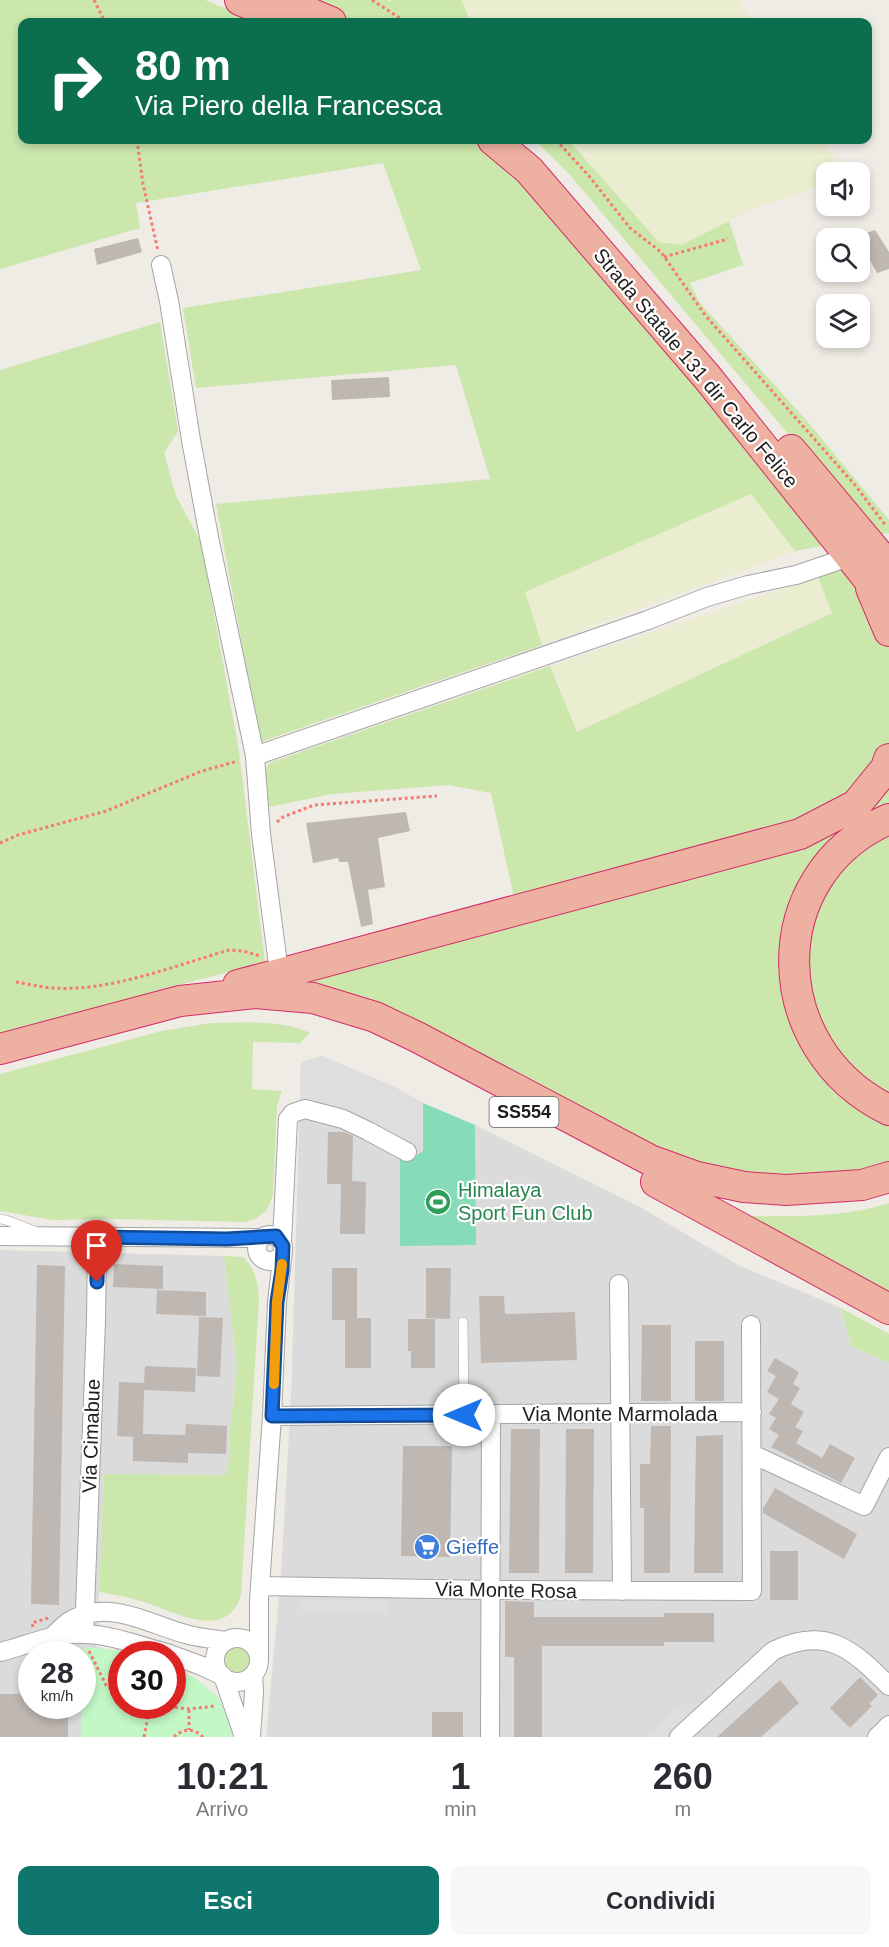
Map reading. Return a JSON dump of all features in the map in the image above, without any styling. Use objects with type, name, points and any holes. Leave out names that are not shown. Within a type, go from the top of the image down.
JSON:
[{"type":"highway","points":[[240,0],[282,18]]},
{"type":"highway","points":[[279,0],[322,18]]},
{"type":"highway","name":"Strada Statale 131 dir Carlo Felice","points":[[498,144],[529,170],[879,573]]},
{"type":"highway","name":"Strada Statale 131 dir Carlo Felice","points":[[526,144],[595,216],[879,573],[889,605]]},
{"type":"highway","points":[[879,573],[889,631]]},
{"type":"highway","points":[[180,1001],[278,969],[621,883],[800,834],[856,805],[886,768],[889,759]]},
{"type":"highway","points":[[889,819],[866,829],[847,844],[821,873],[806,901],[797,929],[793,958],[796,990],[802,1017],[819,1047],[849,1086],[889,1110]]},
{"type":"highway","name":"SS554","points":[[0,1049],[180,1001],[255,993],[313,998],[375,1017],[417,1036],[650,1160],[697,1177],[744,1187],[786,1190],[862,1185],[889,1177]]},
{"type":"highway","name":"SS554","points":[[0,1064],[161,1022],[233,1010],[280,1011],[322,1018],[378,1035],[656,1182],[699,1195],[780,1207],[859,1202],[889,1195]]},
{"type":"highway","points":[[656,1182],[889,1310]]},
{"type":"street","points":[[161,265],[170,301],[191,440],[209,537],[255,756],[261,834],[278,969]]},
{"type":"street","points":[[255,756],[648,621],[707,597],[748,585],[796,575],[843,559]]},
{"type":"street","points":[[250,1737],[272,1416],[277,1302],[269,1246],[283,1205],[288,1119],[293,1113],[305,1109],[343,1119],[407,1152]]},
{"type":"street","points":[[0,1236],[210,1239],[269,1246]]},
{"type":"street","name":"Via Cimabue","points":[[85,1639],[97,1237]]},
{"type":"street","points":[[620,1284],[622,1591]]},
{"type":"street","points":[[751,1325],[752,1454],[864,1506],[889,1457]]},
{"type":"street","name":"Via Monte Marmolada","points":[[272,1416],[752,1412]]},
{"type":"street","points":[[490,1737],[491,1415]]},
{"type":"street","name":"Via Monte Rosa","points":[[260,1593],[491,1590],[752,1591],[752,1454]]},
{"type":"street","points":[[244,1737],[223,1676],[216,1669],[215,1656],[221,1644],[232,1639],[260,1593]]},
{"type":"street","points":[[52,1637],[72,1619],[104,1611],[132,1616],[190,1636],[250,1642],[255,1646],[256,1667]]},
{"type":"street","points":[[0,1652],[52,1637],[85,1639],[107,1636],[124,1641]]},
{"type":"street","points":[[679,1737],[773,1651],[792,1643],[815,1640],[830,1642],[861,1658],[889,1686]]},
{"type":"street","points":[[186,1660],[232,1682],[239,1682],[256,1667]]},
{"type":"street","points":[[877,1737],[889,1725]]},
{"type":"lane","points":[[0,1219],[51,1237]]},
{"type":"lane","points":[[463,1322],[464,1415]]},
{"type":"path","points":[[94,0],[103,18]]},
{"type":"path","points":[[372,0],[400,18]]},
{"type":"path","points":[[138,144],[143,184],[161,265]]},
{"type":"path","points":[[560,144],[589,176],[630,228],[661,252],[705,315],[855,485],[886,536]]},
{"type":"path","points":[[664,257],[728,239]]},
{"type":"path","points":[[0,843],[106,811],[202,771],[255,756]]},
{"type":"path","points":[[261,834],[283,817],[314,805],[437,796]]},
{"type":"path","points":[[16,982],[53,988],[106,984],[133,979],[229,950],[260,956],[278,969]]},
{"type":"path","points":[[85,1639],[108,1687]]},
{"type":"path","points":[[186,1710],[210,1708],[232,1700]]},
{"type":"path","points":[[189,1710],[189,1730]]},
{"type":"path","points":[[144,1737],[147,1719]]},
{"type":"path","points":[[174,1737],[183,1730],[199,1733],[203,1737]]},
{"type":"shaded area","points":[[322,1056],[393,1086],[423,1103],[423,1151],[412,1159],[476,1244],[475,1125],[640,1207],[738,1265],[841,1308],[851,1346],[889,1363],[889,1737],[266,1737],[281,1576],[291,1398],[301,1062]]},
{"type":"shaded area","points":[[322,1056],[393,1086],[423,1103],[423,1143],[397,1139],[346,1113],[300,1100],[301,1062]]},
{"type":"shaded area","points":[[0,1250],[224,1256],[237,1367],[229,1460],[225,1475],[104,1475],[97,1647],[108,1649],[108,1719],[186,1719],[186,1674],[195,1678],[219,1698],[232,1732],[231,1737],[0,1737]]},
{"type":"shaded area","points":[[301,1600],[388,1600],[388,1613],[301,1612]]},
{"type":"shaded area","points":[[678,1706],[688,1716],[666,1737],[646,1737]]},
{"type":"green space","points":[[0,0],[205,0],[248,18],[18,18],[18,144],[480,144],[559,218],[826,545],[795,551],[751,494],[525,592],[542,645],[260,742],[216,504],[490,479],[456,365],[196,388],[183,308],[421,270],[383,163],[136,203],[140,228],[0,269]]},
{"type":"green space","points":[[301,0],[386,0],[390,2],[391,0],[461,0],[469,18],[344,18]]},
{"type":"green space","points":[[461,0],[739,0],[750,18],[469,18]]},
{"type":"green space","points":[[539,144],[572,144],[659,242],[681,245],[729,221],[743,265],[690,283],[700,303],[807,421],[889,520],[889,533],[874,536],[570,175]]},
{"type":"green space","points":[[572,144],[826,144],[837,162],[816,162],[816,188],[754,208],[681,245],[659,242]]},
{"type":"green space","points":[[160,322],[178,431],[164,453],[176,496],[201,542],[239,751],[265,962],[0,1033],[0,370]]},
{"type":"green space","points":[[751,493],[795,551],[542,645],[524,592]]},
{"type":"green space","points":[[846,567],[885,636],[889,648],[889,748],[829,814],[514,897],[491,793],[448,785],[332,794],[269,807],[264,775],[269,763],[550,666],[577,732],[832,613],[818,577]]},
{"type":"green space","points":[[818,577],[833,612],[577,733],[550,666]]},
{"type":"green space","points":[[889,785],[889,807],[841,837],[788,983],[889,1118],[889,1163],[850,1173],[772,1176],[706,1167],[654,1149],[425,1024],[371,1002],[301,987],[299,977],[578,910],[821,838]]},
{"type":"green space","points":[[889,829],[889,1096],[853,1071],[818,1024],[805,973],[811,927],[822,896],[845,862]]},
{"type":"green space","points":[[210,1023],[274,1024],[310,1033],[300,1043],[253,1042],[252,1089],[282,1091],[277,1105],[273,1194],[266,1211],[246,1222],[53,1220],[0,1211],[0,1074],[162,1031]]},
{"type":"green space","name":"Himalaya Sport Fun Club","points":[[423,1103],[475,1125],[476,1245],[400,1246],[400,1159],[412,1158],[423,1151]]},
{"type":"green space","points":[[889,1203],[889,1296],[738,1216],[833,1214]]},
{"type":"green space","points":[[224,1256],[243,1257],[255,1276],[259,1299],[241,1594],[234,1609],[224,1617],[212,1621],[197,1620],[141,1601],[99,1592],[104,1474],[225,1475],[229,1460],[237,1367]]},
{"type":"green space","points":[[841,1308],[889,1334],[889,1363],[851,1346]]},
{"type":"green space","points":[[237,1646],[247,1650],[251,1660],[247,1670],[237,1674],[227,1670],[223,1660],[227,1650]]},
{"type":"green space","points":[[96,1648],[108,1649],[108,1719],[186,1719],[186,1674],[195,1678],[219,1698],[232,1732],[231,1737],[81,1737],[81,1719],[96,1719]]},
{"type":"building","points":[[875,230],[889,252],[889,269],[877,273],[870,260],[870,232]]},
{"type":"building","points":[[138,238],[142,252],[97,265],[94,249]]},
{"type":"building","points":[[389,377],[390,397],[332,400],[331,380]]},
{"type":"building","points":[[406,812],[410,831],[378,838],[385,887],[368,890],[373,924],[361,927],[348,862],[339,862],[338,858],[313,863],[306,823]]},
{"type":"building","points":[[328,1132],[344,1132],[353,1136],[352,1181],[366,1182],[365,1234],[340,1234],[341,1184],[327,1184]]},
{"type":"building","points":[[114,1264],[163,1266],[163,1289],[113,1287]]},
{"type":"building","points":[[37,1265],[65,1266],[59,1605],[31,1604]]},
{"type":"building","points":[[332,1268],[357,1268],[357,1318],[371,1318],[371,1368],[345,1368],[345,1320],[332,1320]]},
{"type":"building","points":[[426,1268],[451,1268],[450,1319],[426,1318]]},
{"type":"building","points":[[157,1290],[206,1292],[206,1316],[156,1314]]},
{"type":"building","points":[[479,1296],[504,1296],[505,1314],[575,1312],[577,1360],[481,1363]]},
{"type":"building","points":[[199,1317],[223,1318],[220,1377],[197,1376]]},
{"type":"building","points":[[408,1319],[435,1319],[435,1368],[411,1368],[411,1351],[408,1351]]},
{"type":"building","points":[[642,1325],[671,1325],[671,1401],[641,1401]]},
{"type":"building","points":[[695,1341],[724,1341],[724,1401],[695,1401]]},
{"type":"building","points":[[775,1358],[799,1372],[793,1384],[800,1388],[791,1404],[804,1412],[795,1427],[803,1431],[796,1443],[822,1458],[830,1444],[855,1458],[841,1483],[771,1447],[779,1435],[769,1429],[776,1418],[769,1414],[779,1399],[767,1392],[776,1376],[767,1371]]},
{"type":"building","points":[[145,1366],[196,1368],[195,1392],[144,1390],[143,1434],[185,1435],[186,1424],[227,1426],[226,1454],[188,1453],[188,1463],[133,1461],[133,1437],[117,1436],[119,1382],[144,1383]]},
{"type":"building","points":[[651,1426],[671,1426],[670,1573],[644,1573],[644,1508],[640,1508],[640,1464],[650,1464]]},
{"type":"building","points":[[511,1429],[540,1429],[539,1573],[509,1573]]},
{"type":"building","points":[[566,1429],[594,1429],[593,1573],[565,1573]]},
{"type":"building","points":[[723,1435],[723,1573],[694,1573],[696,1436]]},
{"type":"building","points":[[403,1446],[452,1446],[450,1557],[401,1556]]},
{"type":"building","points":[[775,1488],[857,1534],[844,1559],[763,1513]]},
{"type":"building","points":[[770,1551],[798,1551],[798,1600],[770,1600]]},
{"type":"building","points":[[505,1601],[534,1602],[534,1617],[664,1617],[664,1613],[714,1613],[714,1642],[664,1642],[664,1646],[542,1646],[542,1737],[514,1737],[514,1657],[505,1657]]},
{"type":"building","points":[[860,1677],[878,1695],[869,1704],[872,1706],[850,1728],[830,1708]]},
{"type":"building","points":[[780,1680],[799,1703],[761,1737],[717,1737]]},
{"type":"building","points":[[0,1694],[18,1694],[18,1719],[68,1719],[68,1737],[0,1737]]},
{"type":"building","points":[[432,1712],[463,1712],[463,1737],[432,1737]]},
{"type":"slow traffic","points":[[274,1384],[277,1302],[282,1264]]},
{"type":"place","name":"Himalaya Sport Fun Club","points":[[438,1202]]},
{"type":"place","name":"Gieffe","points":[[427,1547]]},
{"type":"route","points":[[97,1282],[97,1237],[227,1239],[276,1236],[283,1246],[277,1302],[272,1416],[464,1415]]}]
